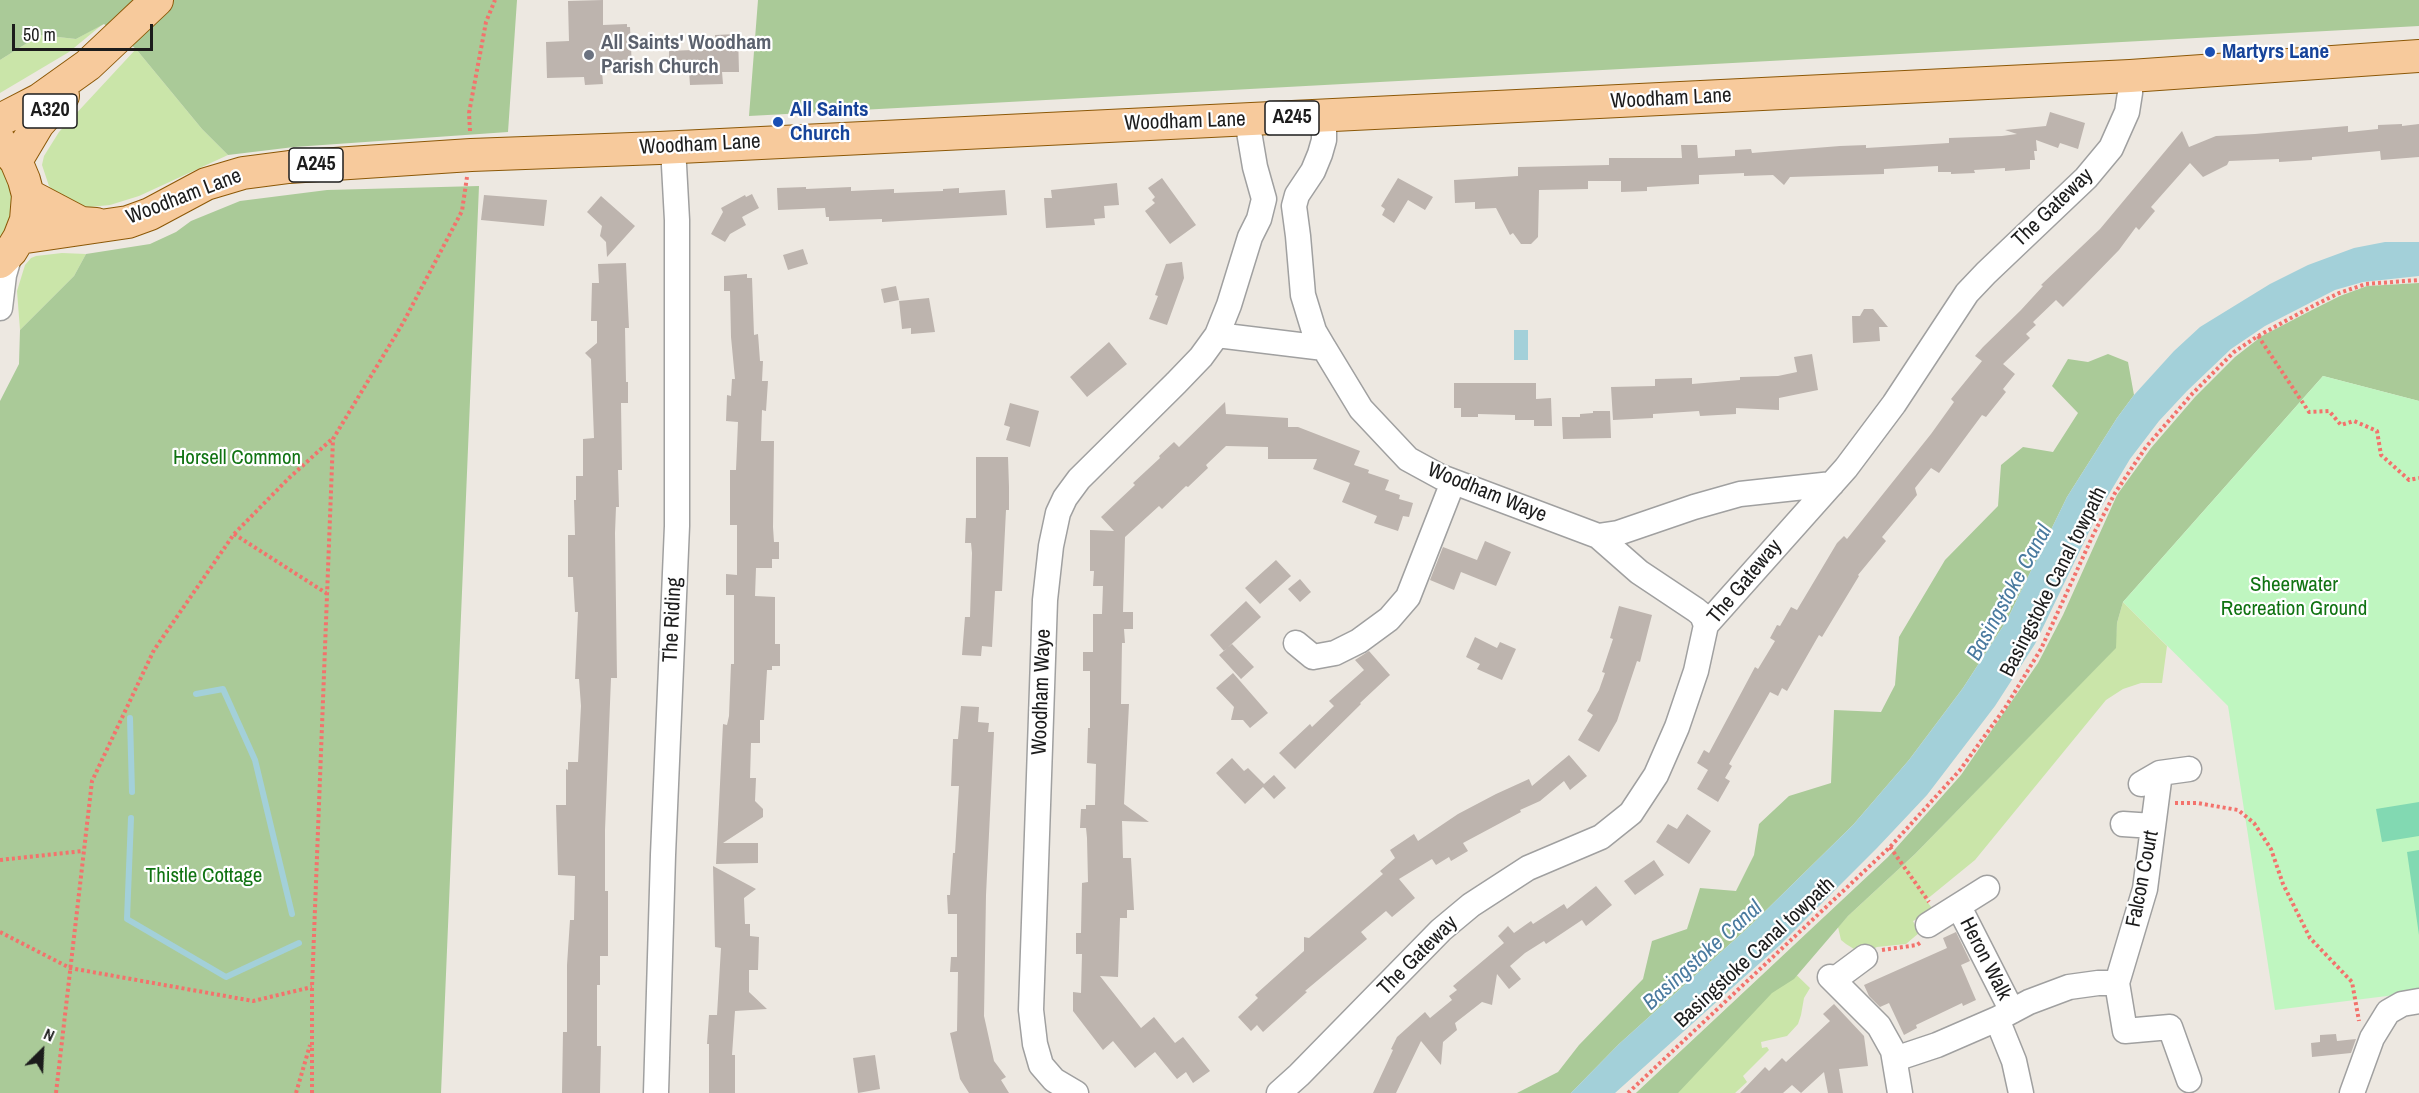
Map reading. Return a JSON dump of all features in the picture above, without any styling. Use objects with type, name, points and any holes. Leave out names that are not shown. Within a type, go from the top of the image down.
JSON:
[{"type":"main road","name":"A320","points":[[8,151],[38,124],[88,65],[157,0]]},
{"type":"main road","name":"Woodham Lane","points":[[10,250],[106,225],[128,222],[150,214],[206,184],[243,173],[289,167],[471,155],[1247,120],[2130,76],[2419,56]]},
{"type":"main road","name":"A320","points":[[0,120],[39,100],[88,65]]},
{"type":"main road","points":[[8,151],[24,180],[28,195],[26,220],[10,250]]},
{"type":"main road","name":"Woodham Lane","points":[[28,195],[81,223],[106,225]]},
{"type":"street","name":"The Gateway","points":[[1279,1093],[1441,930],[1472,905],[1528,868],[1601,837],[1631,813],[1656,775],[1677,727],[1696,670],[1706,625],[1832,484],[1894,404],[1967,293],[2086,178],[2111,148],[2127,112],[2130,76]]},
{"type":"street","points":[[1247,120],[1255,167],[1264,199],[1294,201],[1313,171],[1320,154],[1324,140],[1324,116]]},
{"type":"street","name":"The Riding","points":[[656,1093],[663,841],[677,526],[677,220],[673,147]]},
{"type":"street","name":"Woodham Waye","points":[[1076,1093],[1054,1080],[1041,1065],[1030,1010],[1045,600],[1051,546],[1062,505],[1079,479],[1201,357],[1217,335],[1230,305],[1264,199]]},
{"type":"street","name":"Woodham Waye","points":[[1294,201],[1303,295],[1314,331],[1360,409],[1377,429],[1408,459],[1454,482],[1598,536],[1621,559],[1696,610],[1702,615],[1706,625]]},
{"type":"street","points":[[0,308],[4,274],[10,250]]},
{"type":"street","points":[[1217,335],[1324,348]]},
{"type":"street","points":[[1304,658],[1335,653],[1359,641],[1389,619],[1408,597],[1454,482]]},
{"type":"street","points":[[1598,536],[1618,533],[1740,494],[1832,484]]},
{"type":"street","name":"Falcon Court","points":[[2117,983],[2145,889],[2155,814],[2150,779],[2189,769]]},
{"type":"street","points":[[2123,824],[2155,814]]},
{"type":"street","name":"Heron Walk","points":[[1987,888],[1943,917],[2005,1015],[2021,1093]]},
{"type":"street","points":[[1865,957],[1832,979],[1879,1026],[1893,1052],[1900,1093]]},
{"type":"street","points":[[1895,1059],[1937,1045],[2029,1002],[2069,987],[2117,983],[2125,1031],[2170,1027],[2189,1080]]},
{"type":"street","points":[[2352,1093],[2372,1038],[2388,1012],[2402,1004],[2419,1001]]},
{"type":"path","points":[[56,1093],[92,781],[154,650],[234,534],[288,479],[333,438],[403,323],[462,211],[471,155],[469,113],[486,22],[495,0]]},
{"type":"path","name":"Basingstoke Canal towpath","points":[[1628,1093],[1890,847],[1960,770],[2005,708],[2041,649],[2103,513],[2146,447],[2192,394],[2234,352],[2258,336],[2339,293],[2366,284],[2419,280]]},
{"type":"path","points":[[2258,336],[2309,412],[2329,411],[2340,425],[2354,421],[2377,431],[2381,455],[2409,480],[2419,478]]},
{"type":"path","points":[[312,1093],[312,987],[333,438]]},
{"type":"path","points":[[234,534],[327,594]]},
{"type":"path","points":[[2155,814],[2197,803],[2238,810],[2254,823],[2271,849],[2283,884],[2310,938],[2352,982],[2357,1019],[2372,1038]]},
{"type":"path","points":[[1865,957],[1883,950],[1917,945],[1926,938],[1943,917],[1890,847]]},
{"type":"path","points":[[0,860],[83,851]]},
{"type":"path","points":[[0,932],[70,968],[253,1000],[312,987]]},
{"type":"path","points":[[296,1093],[311,1040]]},
{"type":"green space","points":[[0,0],[517,0],[508,132],[294,147],[228,155],[202,129],[136,49],[104,24],[76,39],[40,35],[0,60]]},
{"type":"green space","points":[[758,0],[2419,0],[2419,26],[749,116]]},
{"type":"green space","points":[[103,24],[69,52],[0,93],[0,60],[40,35],[76,39]]},
{"type":"green space","points":[[136,49],[202,129],[228,155],[139,196],[110,205],[90,207],[77,205],[56,194],[49,186],[42,165],[44,156],[59,132]]},
{"type":"green space","points":[[0,166],[12,188],[14,204],[12,218],[0,244]]},
{"type":"green space","name":"Horsell Common","points":[[479,186],[441,1093],[0,1093],[0,401],[19,364],[20,330],[74,276],[86,254],[150,244],[176,232],[191,221],[240,201],[327,190]]},
{"type":"green space","points":[[62,253],[86,254],[74,276],[20,330],[17,291],[25,265],[36,256]]},
{"type":"green space","points":[[2419,283],[2419,401],[2323,376],[2123,602],[2117,623],[2116,648],[1915,854],[1848,916],[1794,979],[1772,993],[1678,1093],[1636,1093],[1888,857],[1961,775],[2038,663],[2063,615],[2117,495],[2151,448],[2195,397],[2235,357],[2262,336],[2312,310],[2367,286]]},
{"type":"green space","points":[[2108,354],[2128,362],[2134,395],[2067,497],[2007,620],[1963,688],[1909,760],[1853,825],[1750,926],[1619,1044],[1571,1093],[1517,1093],[1558,1072],[1579,1045],[1643,979],[1652,941],[1687,929],[1700,888],[1736,891],[1754,855],[1759,824],[1789,796],[1831,783],[1834,710],[1881,712],[1895,685],[1899,637],[1945,560],[1998,506],[2001,465],[2023,447],[2053,452],[2078,413],[2052,386],[2068,359],[2088,362]]},
{"type":"green space","name":"Sheerwater Recreation Ground","points":[[2323,376],[2419,401],[2419,992],[2275,1010],[2228,706],[2123,602]]},
{"type":"green space","points":[[2123,602],[2167,646],[2162,683],[2141,683],[2123,689],[2106,700],[1975,860],[1926,900],[1934,911],[1913,921],[1919,933],[1906,944],[1877,947],[1862,954],[1841,940],[1838,927],[1848,916],[1915,854],[2115,648],[2117,623]]},
{"type":"green space","points":[[2419,802],[2419,836],[2382,842],[2376,809]]},
{"type":"green space","points":[[2419,850],[2419,935],[2407,852]]},
{"type":"green space","points":[[1780,959],[1810,988],[1804,998],[1798,1024],[1787,1036],[1761,1042],[1762,1048],[1767,1047],[1769,1050],[1743,1076],[1747,1082],[1735,1093],[1636,1093]]},
{"type":"water","name":"Basingstoke Canal","points":[[2385,242],[2419,242],[2419,276],[2363,282],[2335,290],[2265,326],[2231,349],[2159,421],[2130,459],[2100,509],[2035,644],[1995,706],[1927,795],[1877,848],[1780,945],[1615,1093],[1571,1093],[1619,1044],[1750,926],[1853,825],[1909,760],[1963,688],[2007,620],[2067,497],[2117,418],[2134,395],[2174,351],[2200,327],[2270,284],[2308,265],[2354,248]]},
{"type":"water","points":[[1514,330],[1528,330],[1528,360],[1514,360]]},
{"type":"building","name":"All Saints' Woodham Parish Church","points":[[603,0],[603,25],[627,24],[627,27],[630,27],[632,68],[602,71],[603,84],[585,85],[584,77],[547,78],[546,42],[569,41],[568,1]]},
{"type":"building","points":[[738,34],[739,72],[722,72],[723,84],[690,85],[689,71],[669,72],[669,51],[716,49],[715,35]]},
{"type":"building","points":[[2050,112],[2085,123],[2078,149],[2060,143],[2058,148],[2036,140],[2037,151],[2034,151],[2035,160],[2030,160],[2030,169],[2005,171],[2005,168],[1951,174],[1951,172],[1938,172],[1938,166],[1884,169],[1884,174],[1790,177],[1784,185],[1773,175],[1744,176],[1744,173],[1699,175],[1699,184],[1647,187],[1647,191],[1621,192],[1621,181],[1588,181],[1588,189],[1539,190],[1538,237],[1531,244],[1521,244],[1513,233],[1510,235],[1496,208],[1475,209],[1475,202],[1455,203],[1454,180],[1518,176],[1518,167],[1609,165],[1609,158],[1682,158],[1681,145],[1697,145],[1698,158],[1735,156],[1735,150],[1751,149],[1752,153],[1840,146],[1866,145],[1866,148],[1949,143],[1949,138],[2002,136],[2017,134],[2005,130],[2046,126]]},
{"type":"building","points":[[2402,124],[2402,126],[2419,124],[2419,157],[2381,160],[2380,151],[2312,157],[2312,160],[2229,161],[2227,165],[2203,177],[2190,163],[2151,207],[2155,211],[2139,230],[2136,227],[2119,250],[2080,290],[2063,307],[2056,300],[2033,322],[2036,325],[2026,334],[2030,338],[2003,364],[2015,374],[2003,389],[2006,392],[1986,417],[1982,415],[1939,473],[1931,468],[1915,488],[1917,495],[1882,537],[1886,541],[1858,575],[1822,637],[1819,635],[1787,691],[1782,688],[1778,696],[1770,692],[1729,764],[1732,766],[1725,778],[1730,781],[1718,802],[1697,789],[1708,770],[1697,763],[1704,750],[1709,753],[1755,667],[1758,669],[1775,641],[1770,638],[1777,625],[1780,626],[1791,607],[1797,610],[1837,543],[1844,536],[1847,539],[1931,434],[1954,402],[1951,399],[1982,361],[1975,356],[2021,310],[2043,286],[2041,285],[2100,229],[2182,131],[2189,147],[2216,136],[2348,126],[2348,132],[2378,129],[2378,125]]},
{"type":"building","points":[[1162,178],[1196,225],[1170,244],[1145,211],[1155,203],[1152,200],[1155,197],[1148,188]]},
{"type":"building","points":[[1398,178],[1433,197],[1425,210],[1408,200],[1394,223],[1382,215],[1385,209],[1381,206]]},
{"type":"building","points":[[1117,183],[1119,205],[1104,206],[1105,218],[1094,219],[1095,225],[1046,228],[1044,198],[1052,198],[1051,190]]},
{"type":"building","points":[[806,187],[806,189],[851,187],[851,191],[894,189],[894,193],[959,188],[959,193],[1005,190],[1007,215],[882,222],[882,219],[829,221],[825,208],[778,210],[777,188]]},
{"type":"building","points":[[752,194],[759,208],[742,217],[746,225],[730,234],[725,242],[711,234],[723,212],[721,208],[745,195],[746,197]]},
{"type":"building","points":[[484,195],[547,200],[544,226],[481,220]]},
{"type":"building","points":[[601,196],[635,226],[607,257],[606,242],[600,236],[602,226],[587,212]]},
{"type":"building","points":[[803,249],[808,264],[788,270],[783,255]]},
{"type":"building","points":[[1182,262],[1184,278],[1167,325],[1149,319],[1158,296],[1155,295],[1166,264]]},
{"type":"building","points":[[626,263],[629,328],[625,328],[628,403],[621,403],[622,470],[618,470],[619,507],[616,507],[617,678],[611,678],[605,830],[608,956],[600,956],[600,985],[597,985],[597,1046],[601,1046],[600,1093],[562,1093],[563,1032],[567,1032],[567,965],[570,920],[574,920],[575,876],[558,875],[556,805],[566,805],[568,762],[578,762],[581,706],[579,679],[575,679],[578,612],[575,612],[573,577],[568,577],[568,535],[575,535],[576,476],[583,476],[583,439],[594,438],[591,359],[585,353],[597,343],[597,321],[591,321],[592,283],[599,283],[598,264]]},
{"type":"building","points":[[747,274],[747,278],[752,278],[754,335],[758,334],[760,361],[763,361],[762,381],[768,381],[766,411],[762,410],[761,441],[774,441],[773,527],[774,542],[779,542],[779,559],[772,559],[772,568],[756,568],[755,596],[775,597],[775,644],[780,644],[780,666],[772,666],[772,670],[767,670],[764,720],[760,720],[760,743],[751,743],[750,778],[756,778],[755,801],[763,809],[763,817],[723,843],[758,843],[758,863],[716,864],[723,724],[727,725],[729,716],[731,664],[734,664],[734,595],[726,595],[726,574],[737,575],[737,525],[730,525],[730,470],[736,470],[738,422],[726,421],[727,395],[731,396],[732,379],[735,379],[730,291],[724,291],[724,276]]},
{"type":"building","points":[[896,286],[899,300],[884,303],[881,289]]},
{"type":"building","points":[[929,298],[935,332],[911,334],[911,328],[902,329],[899,301]]},
{"type":"building","points":[[1864,309],[1873,309],[1888,327],[1879,327],[1880,341],[1853,343],[1852,316],[1860,316]]},
{"type":"building","points":[[1109,342],[1127,364],[1087,397],[1070,377]]},
{"type":"building","points":[[1812,354],[1818,390],[1779,398],[1779,410],[1736,408],[1736,414],[1700,416],[1699,411],[1653,414],[1653,418],[1613,420],[1611,387],[1655,386],[1655,379],[1692,378],[1692,384],[1740,380],[1740,377],[1778,376],[1797,372],[1794,357]]},
{"type":"building","points":[[1454,383],[1536,383],[1536,399],[1551,398],[1552,426],[1534,426],[1534,420],[1515,420],[1515,415],[1478,414],[1478,417],[1461,417],[1461,408],[1454,408]]},
{"type":"building","points":[[1225,402],[1226,414],[1288,418],[1288,427],[1298,427],[1360,451],[1354,465],[1369,470],[1368,473],[1389,480],[1385,490],[1400,495],[1399,499],[1413,503],[1409,517],[1403,516],[1398,531],[1374,523],[1377,516],[1342,502],[1350,483],[1313,469],[1317,459],[1268,459],[1268,447],[1226,446],[1188,487],[1186,486],[1162,509],[1159,506],[1125,537],[1123,612],[1133,612],[1133,629],[1124,629],[1125,643],[1122,643],[1121,704],[1129,704],[1124,804],[1149,822],[1122,821],[1123,858],[1131,858],[1134,910],[1127,910],[1127,918],[1120,918],[1118,977],[1100,976],[1141,1028],[1154,1017],[1175,1043],[1183,1037],[1210,1071],[1193,1083],[1186,1072],[1177,1079],[1155,1052],[1135,1068],[1113,1041],[1103,1050],[1073,1011],[1073,992],[1081,993],[1082,954],[1076,954],[1076,933],[1081,933],[1082,883],[1088,882],[1087,838],[1086,828],[1080,828],[1081,809],[1086,809],[1086,805],[1095,805],[1096,764],[1087,763],[1088,728],[1090,728],[1090,671],[1083,671],[1083,652],[1093,652],[1093,614],[1102,614],[1103,586],[1093,586],[1094,571],[1090,571],[1090,530],[1114,531],[1101,517],[1135,485],[1133,483],[1174,442],[1179,447]]},
{"type":"building","points":[[1010,403],[1039,411],[1030,447],[1006,440],[1010,427],[1004,425]]},
{"type":"building","points":[[1593,411],[1610,411],[1611,438],[1563,439],[1562,417],[1580,417],[1580,414],[1593,413]]},
{"type":"building","points":[[976,457],[1008,457],[1009,487],[1002,591],[995,591],[992,647],[982,646],[981,656],[962,655],[965,617],[970,617],[972,553],[971,543],[965,543],[966,518],[976,518]]},
{"type":"building","points":[[1485,541],[1511,552],[1496,586],[1461,572],[1454,590],[1430,580],[1443,547],[1477,560]]},
{"type":"building","points":[[1276,560],[1291,576],[1260,604],[1245,588]]},
{"type":"building","points":[[1300,579],[1311,592],[1300,602],[1288,589]]},
{"type":"building","points":[[1246,601],[1261,617],[1224,651],[1210,635]]},
{"type":"building","points":[[1619,606],[1652,615],[1640,662],[1637,661],[1617,721],[1599,752],[1578,740],[1593,715],[1587,711],[1599,690],[1605,673],[1602,672],[1613,639],[1610,638]]},
{"type":"building","points":[[1475,637],[1497,648],[1500,642],[1516,649],[1502,680],[1477,669],[1480,664],[1466,657]]},
{"type":"building","points":[[1232,644],[1254,667],[1241,679],[1219,655]]},
{"type":"building","points":[[1369,651],[1390,675],[1295,769],[1279,753],[1310,724],[1312,727],[1334,706],[1329,701],[1364,670],[1355,660]]},
{"type":"building","points":[[1233,673],[1268,713],[1250,728],[1243,720],[1231,720],[1234,707],[1216,688]]},
{"type":"building","points":[[961,706],[979,707],[978,722],[989,723],[988,732],[994,732],[986,895],[984,1016],[994,1061],[1006,1077],[1001,1080],[1009,1093],[969,1093],[960,1079],[950,1033],[957,1031],[958,972],[950,972],[951,957],[957,957],[957,914],[948,914],[947,895],[950,895],[953,853],[955,853],[959,786],[951,786],[953,739],[958,739]]},
{"type":"building","points":[[1569,755],[1587,776],[1570,790],[1564,781],[1540,801],[1463,843],[1468,851],[1451,861],[1449,857],[1436,865],[1432,859],[1399,879],[1415,898],[1392,917],[1386,911],[1361,932],[1367,939],[1305,991],[1307,992],[1263,1032],[1257,1025],[1251,1031],[1238,1017],[1258,998],[1255,995],[1304,951],[1304,937],[1309,938],[1383,874],[1380,871],[1395,858],[1390,850],[1414,834],[1418,841],[1458,814],[1529,779],[1532,786]]},
{"type":"building","points":[[1232,758],[1244,771],[1248,768],[1264,784],[1274,775],[1286,788],[1274,799],[1263,787],[1245,804],[1216,773]]},
{"type":"building","points":[[1687,814],[1711,831],[1689,864],[1656,842],[1668,824],[1677,829]]},
{"type":"building","points":[[1654,860],[1664,875],[1635,895],[1624,881]]},
{"type":"building","points":[[713,866],[756,889],[744,898],[745,924],[750,924],[750,936],[759,937],[758,970],[749,970],[749,992],[767,1009],[735,1011],[732,1055],[735,1055],[735,1093],[709,1093],[709,1044],[707,1044],[709,1015],[717,1015],[721,948],[715,947]]},
{"type":"building","points":[[1596,886],[1612,905],[1586,926],[1582,920],[1546,944],[1544,941],[1525,953],[1510,966],[1521,979],[1509,989],[1497,974],[1492,1005],[1482,1002],[1455,1023],[1457,1030],[1443,1042],[1441,1065],[1421,1041],[1396,1093],[1373,1093],[1397,1037],[1425,1012],[1430,1018],[1452,1000],[1449,996],[1457,990],[1453,986],[1504,943],[1498,936],[1508,926],[1514,933],[1531,921],[1533,924],[1564,904],[1567,909]]},
{"type":"building","points":[[1956,932],[1970,961],[1961,965],[1976,1000],[1963,1006],[1962,1003],[1916,1025],[1917,1028],[1904,1035],[1889,1003],[1880,1007],[1869,996],[1864,985],[1947,948],[1943,938]]},
{"type":"building","points":[[1834,1004],[1864,1036],[1868,1066],[1839,1069],[1843,1093],[1828,1093],[1824,1072],[1801,1093],[1792,1085],[1783,1093],[1740,1093],[1765,1067],[1769,1071],[1782,1058],[1786,1062],[1830,1021],[1823,1014]]},
{"type":"building","points":[[2336,1034],[2337,1041],[2356,1039],[2351,1053],[2312,1057],[2311,1043],[2320,1042],[2320,1035]]},
{"type":"building","points":[[875,1055],[880,1089],[858,1093],[853,1058]]},
{"type":"waterway","points":[[196,694],[223,689],[255,760],[292,914]]},
{"type":"waterway","points":[[130,718],[132,792]]},
{"type":"waterway","points":[[131,818],[127,919],[226,977],[299,943]]},
{"type":"place","name":"Martyrs Lane","points":[[2210,52]]},
{"type":"place","name":"All Saints' Woodham Parish Church","points":[[589,55]]},
{"type":"place","name":"All Saints Church","points":[[778,122]]},
{"type":"park label","name":"Thistle Cottage","points":[[204,876]]}]
